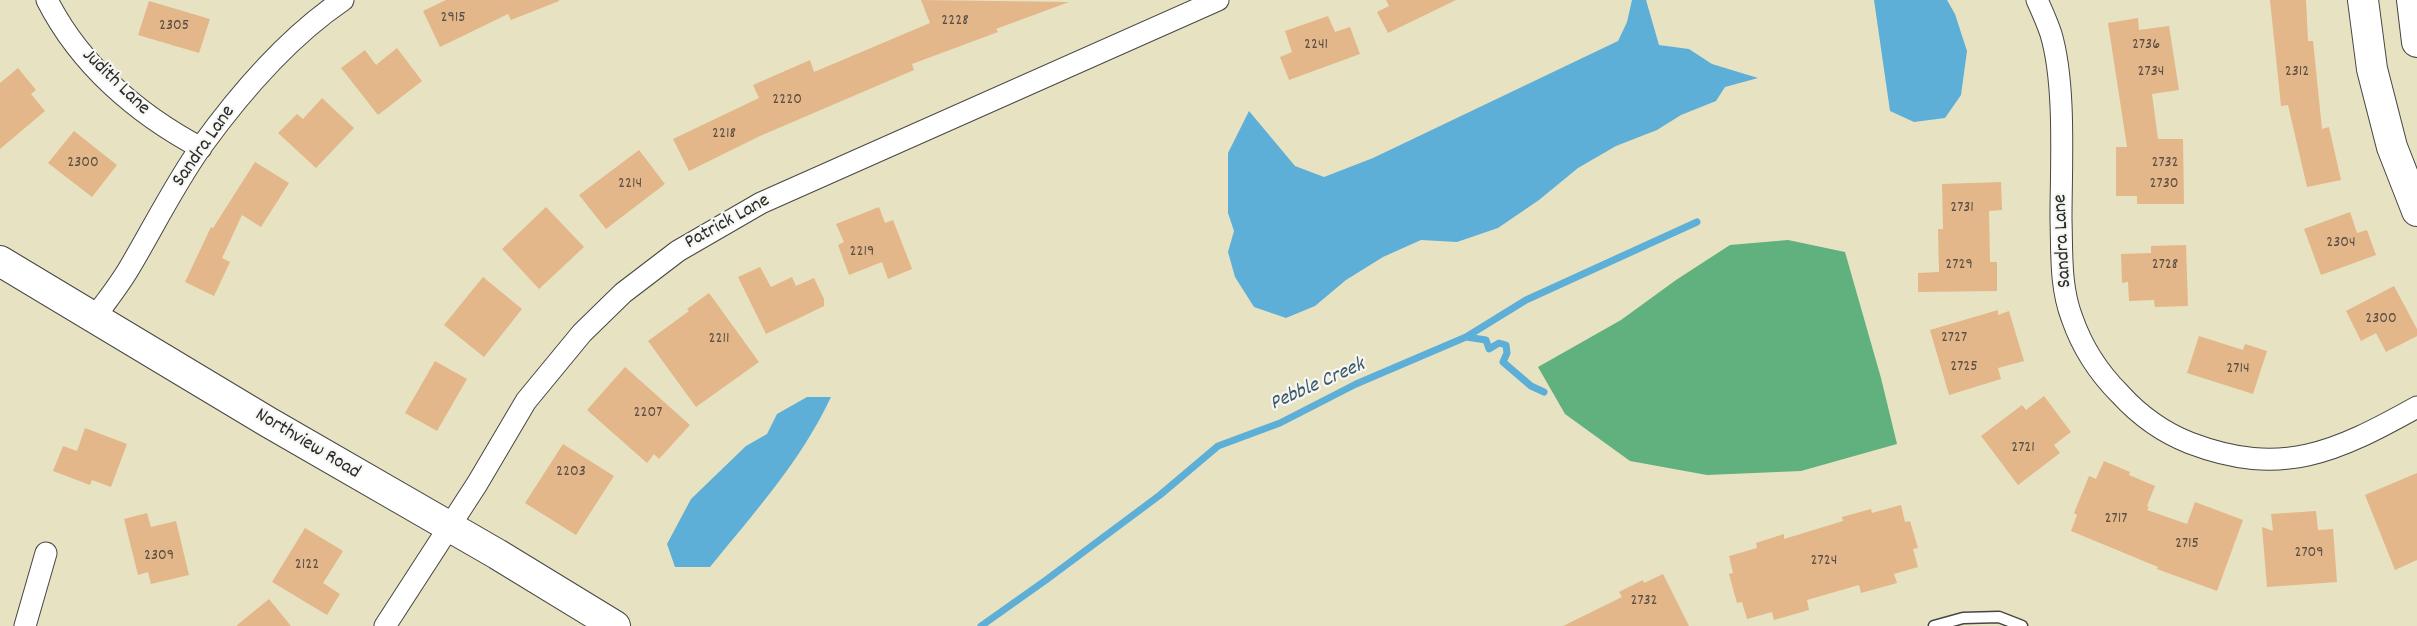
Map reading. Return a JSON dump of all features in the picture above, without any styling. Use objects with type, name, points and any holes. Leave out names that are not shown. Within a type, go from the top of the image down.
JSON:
[{"type":"street","name":"Judith Lane","points":[[47,0],[56,19],[90,64],[154,121],[201,148]]},
{"type":"street","name":"Sandra Lane","points":[[95,317],[130,267],[201,148],[252,83],[298,36],[342,0]]},
{"type":"street","name":"Patrick Lane","points":[[385,626],[477,484],[526,401],[566,351],[624,294],[678,250],[761,203],[1218,0]]},
{"type":"street","name":"Sandra Lane","points":[[2037,0],[2051,35],[2060,89],[2064,283],[2071,318],[2087,351],[2106,380],[2136,411],[2168,434],[2212,451],[2268,460],[2314,455],[2353,441],[2417,407]]},
{"type":"street","points":[[2362,0],[2372,69],[2392,147],[2409,169],[2417,211]]},
{"type":"street","points":[[2412,0],[2417,42]]},
{"type":"street","name":"Northview Road","points":[[0,261],[615,626]]},
{"type":"street","points":[[25,626],[46,553]]},
{"type":"lane","points":[[1934,626],[1963,618],[1999,617],[2022,626]]},
{"type":"green space","points":[[1788,240],[1845,252],[1881,378],[1897,444],[1801,471],[1707,475],[1630,461],[1565,414],[1538,367],[1621,320],[1730,245]]},
{"type":"water","points":[[1632,0],[1646,0],[1659,45],[1689,49],[1712,64],[1758,78],[1725,87],[1716,101],[1681,115],[1657,130],[1616,146],[1578,168],[1539,200],[1498,228],[1457,242],[1421,240],[1383,257],[1346,280],[1315,306],[1286,318],[1254,307],[1235,277],[1228,252],[1234,231],[1228,213],[1228,153],[1249,111],[1295,166],[1324,177],[1373,158],[1618,41],[1627,22]]},
{"type":"water","points":[[1874,0],[1947,0],[1955,14],[1967,51],[1961,95],[1945,118],[1914,122],[1890,111]]},
{"type":"water","points":[[807,397],[831,397],[806,443],[776,486],[710,567],[675,567],[667,544],[691,499],[746,446],[767,434],[777,414]]},
{"type":"building","points":[[446,0],[559,1],[511,20],[508,14],[440,47],[423,11]]},
{"type":"building","points":[[921,0],[1069,2],[996,29],[998,32],[912,64],[914,70],[760,136],[689,171],[673,139],[759,98],[753,85],[810,60],[814,72],[930,23]]},
{"type":"building","points":[[1386,0],[1456,0],[1388,33],[1377,12],[1389,6]]},
{"type":"building","points":[[2270,0],[2306,0],[2308,41],[2313,41],[2322,129],[2329,127],[2341,180],[2307,187],[2288,105],[2281,106]]},
{"type":"building","points":[[149,1],[210,19],[199,53],[138,35]]},
{"type":"building","points":[[1328,16],[1335,32],[1350,27],[1360,54],[1289,80],[1280,57],[1292,52],[1285,31]]},
{"type":"building","points":[[2138,18],[2139,30],[2169,26],[2179,90],[2152,94],[2158,139],[2183,139],[2184,204],[2137,204],[2137,196],[2116,196],[2116,147],[2127,147],[2108,23]]},
{"type":"building","points":[[397,48],[422,81],[378,115],[341,68],[365,50],[376,65]]},
{"type":"building","points":[[18,68],[36,90],[31,94],[45,111],[0,149],[0,83]]},
{"type":"building","points":[[322,98],[354,128],[316,168],[278,133],[297,114],[303,119]]},
{"type":"building","points":[[74,131],[117,165],[92,197],[48,163]]},
{"type":"building","points":[[639,150],[665,184],[606,229],[579,195]]},
{"type":"building","points":[[255,162],[289,183],[261,227],[242,215],[222,258],[230,262],[214,296],[185,282],[211,227],[213,228]]},
{"type":"building","points":[[2001,182],[2002,210],[1989,211],[1990,262],[1997,262],[1997,291],[1918,292],[1918,273],[1939,272],[1938,229],[1943,229],[1942,184]]},
{"type":"building","points":[[546,207],[584,247],[539,289],[502,249]]},
{"type":"building","points":[[879,207],[885,223],[893,220],[912,269],[888,279],[882,262],[849,275],[838,245],[844,242],[836,224]]},
{"type":"building","points":[[2350,212],[2357,233],[2367,230],[2376,255],[2321,275],[2304,229]]},
{"type":"building","points":[[2186,245],[2188,306],[2155,307],[2154,300],[2129,301],[2128,282],[2122,283],[2121,254],[2151,253],[2151,246]]},
{"type":"building","points":[[760,267],[771,287],[792,277],[796,286],[814,278],[824,299],[824,306],[766,334],[738,277]]},
{"type":"building","points":[[483,277],[522,309],[484,357],[444,325]]},
{"type":"building","points":[[2394,286],[2417,329],[2417,336],[2386,352],[2376,333],[2361,341],[2346,311]]},
{"type":"building","points":[[709,293],[759,362],[696,407],[648,341]]},
{"type":"building","points":[[1998,310],[1998,315],[2009,311],[2024,361],[1998,368],[2001,379],[1949,395],[1930,330]]},
{"type":"building","points":[[2199,336],[2243,350],[2245,344],[2267,351],[2253,394],[2187,373]]},
{"type":"building","points":[[435,361],[467,379],[437,431],[405,413]]},
{"type":"building","points":[[625,367],[690,425],[659,459],[654,454],[647,463],[587,410]]},
{"type":"building","points":[[2044,396],[2071,432],[2054,445],[2060,453],[2018,485],[1981,436],[2022,405],[2026,410]]},
{"type":"building","points":[[85,428],[127,444],[111,487],[92,480],[90,485],[53,471],[63,446],[77,451]]},
{"type":"building","points":[[563,444],[614,476],[576,535],[525,503]]},
{"type":"building","points":[[2104,461],[2155,486],[2147,510],[2187,524],[2195,502],[2243,520],[2217,591],[2157,569],[2158,567],[2071,531],[2077,515],[2074,513],[2089,476],[2096,479]]},
{"type":"building","points":[[2417,473],[2417,560],[2395,570],[2365,495]]},
{"type":"building","points":[[1901,505],[1905,522],[1910,521],[1918,548],[1913,549],[1918,567],[1894,574],[1897,583],[1861,593],[1859,585],[1807,600],[1809,610],[1774,620],[1772,612],[1747,619],[1742,602],[1737,603],[1733,589],[1729,574],[1733,573],[1729,556],[1757,548],[1756,543],[1784,534],[1784,539],[1843,521],[1842,517],[1871,509],[1872,513]]},
{"type":"building","points":[[2316,511],[2318,530],[2333,529],[2337,582],[2267,587],[2262,527],[2273,531],[2271,514]]},
{"type":"building","points":[[147,513],[151,527],[176,521],[189,575],[151,584],[148,572],[138,575],[124,519]]},
{"type":"building","points":[[305,528],[343,551],[323,583],[340,594],[327,615],[272,582]]},
{"type":"building","points":[[1663,574],[1689,626],[1563,626],[1622,597],[1619,592],[1643,580],[1644,583]]},
{"type":"building","points":[[269,599],[291,626],[236,626]]},
{"type":"waterway","name":"Pebble Creek","points":[[981,626],[1160,495],[1218,446],[1280,423],[1356,384],[1466,337],[1526,300],[1697,222]]},
{"type":"waterway","points":[[1466,337],[1486,340],[1489,349],[1499,343],[1506,345],[1507,353],[1503,362],[1531,386],[1544,392]]}]
